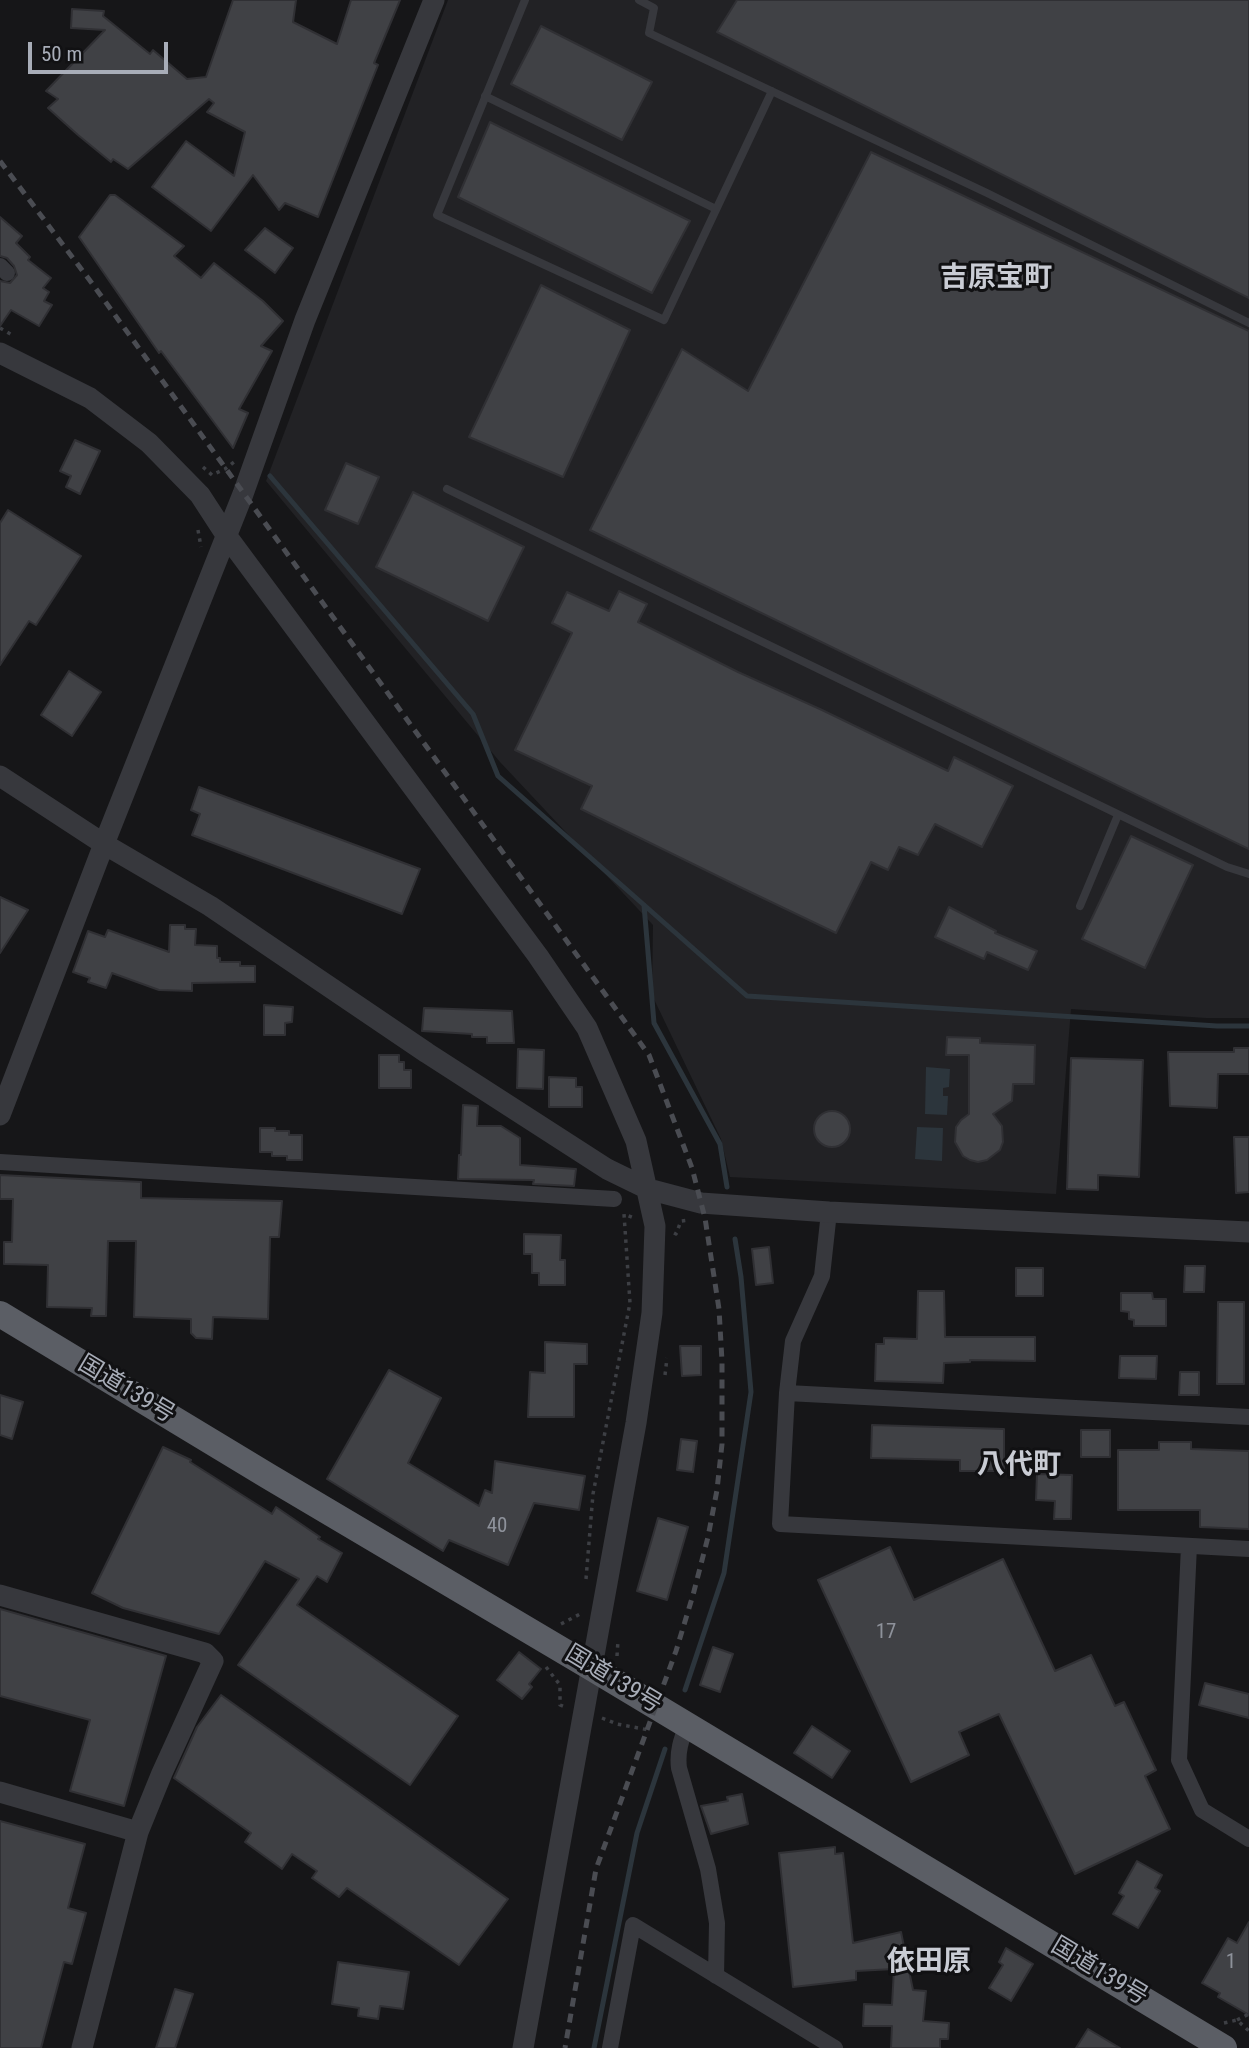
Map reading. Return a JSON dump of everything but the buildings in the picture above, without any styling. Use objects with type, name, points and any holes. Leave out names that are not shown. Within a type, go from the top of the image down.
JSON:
[{"type":"highway","name":"国道139号","points":[[0,1314],[1224,2048]]},
{"type":"street","points":[[0,1115],[243,494],[305,320],[434,0]]},
{"type":"street","points":[[0,353],[89,398],[149,443],[200,495],[226,535],[538,956],[587,1028],[636,1141],[655,1226],[652,1313],[636,1423],[523,2048]]},
{"type":"street","points":[[0,776],[104,844],[210,906],[427,1053],[596,1162],[648,1189],[701,1203],[1249,1233]]},
{"type":"street","points":[[0,1163],[614,1199]]},
{"type":"street","points":[[830,1212],[821,1276],[793,1341],[787,1393],[780,1524],[1249,1549]]},
{"type":"street","points":[[787,1393],[1249,1417]]},
{"type":"street","points":[[1189,1546],[1179,1760],[1202,1811],[1249,1839]]},
{"type":"street","points":[[0,1595],[205,1653],[213,1661],[138,1832],[82,2048]]},
{"type":"street","points":[[687,1725],[678,1749],[679,1768],[708,1870],[717,1923],[716,1976]]},
{"type":"street","points":[[0,1792],[138,1832]]},
{"type":"street","points":[[610,2048],[632,1925],[835,2048]]},
{"type":"lane","points":[[524,0],[437,215],[664,320],[772,91]]},
{"type":"lane","points":[[639,0],[654,8],[649,33],[986,193],[1249,323]]},
{"type":"lane","points":[[485,96],[716,209]]},
{"type":"lane","points":[[447,489],[1227,867],[1249,874]]},
{"type":"lane","points":[[1080,906],[1118,814]]},
{"type":"path","points":[[197,525],[201,548]]},
{"type":"path","points":[[556,1627],[583,1613],[600,1616]]},
{"type":"path","points":[[1237,2020],[1249,2014]]},
{"type":"shaded area","points":[[448,0],[1249,0],[1249,1018],[1206,1018],[1071,1009],[1056,1194],[730,1177],[721,1139],[652,995],[653,925],[500,762],[266,481]]},
{"type":"shaded area","points":[[926,1067],[950,1069],[949,1087],[943,1088],[943,1096],[948,1096],[947,1115],[925,1114]]},
{"type":"shaded area","points":[[917,1127],[943,1128],[942,1161],[915,1159]]},
{"type":"waterway","points":[[270,476],[473,714],[498,776],[747,996],[1249,1026]]},
{"type":"waterway","points":[[644,905],[654,1023],[720,1144],[727,1187]]},
{"type":"waterway","points":[[685,1690],[724,1573],[751,1392],[735,1239]]},
{"type":"waterway","points":[[594,2048],[637,1833],[665,1749]]},
{"type":"railway","points":[[0,161],[94,286],[649,1055],[692,1168],[705,1218],[719,1309],[722,1444],[717,1490],[708,1537],[676,1651],[596,1869],[565,2048]]},
{"type":"district","name":"吉原宝町","points":[[996,279]]},
{"type":"district","name":"八代町","points":[[1019,1466]]},
{"type":"district","name":"依田原","points":[[929,1963]]}]
